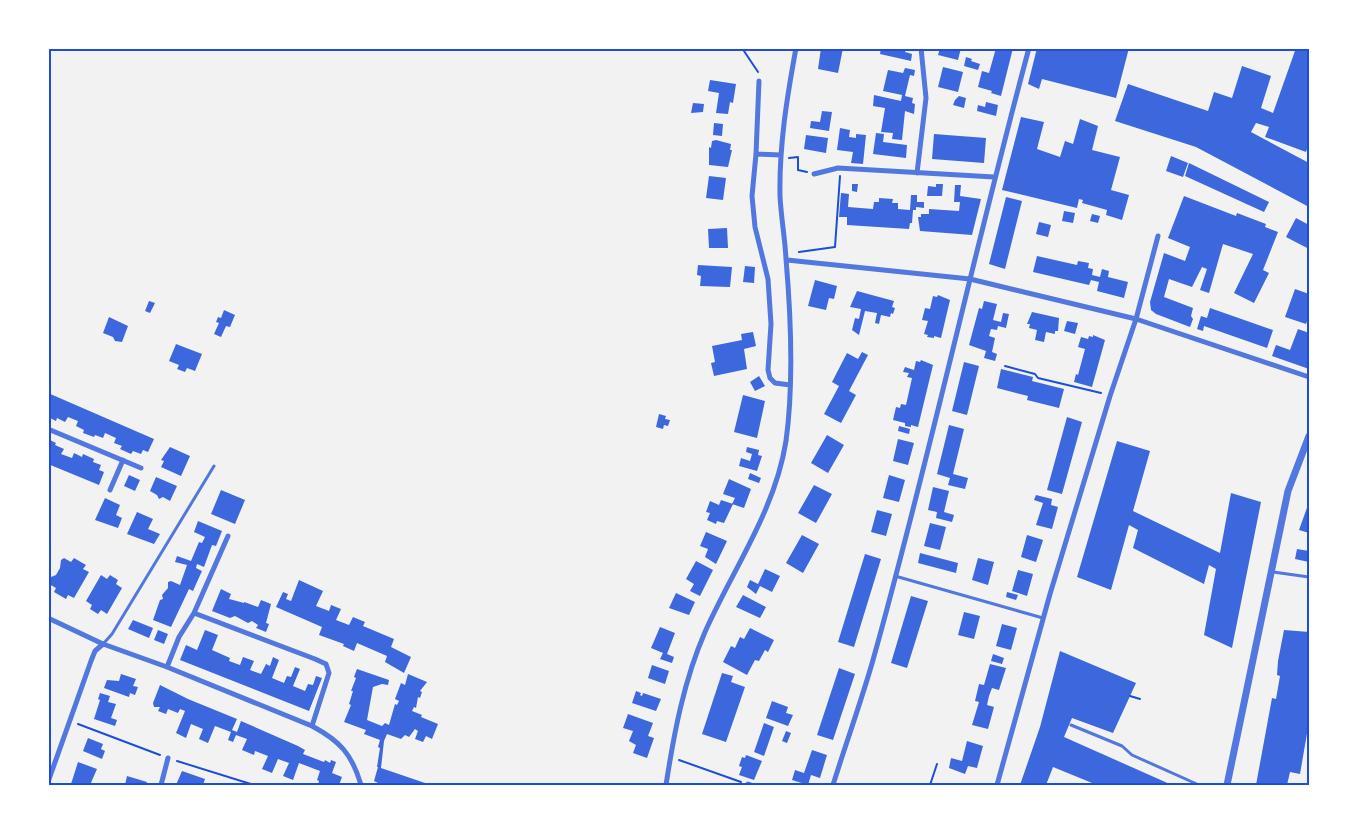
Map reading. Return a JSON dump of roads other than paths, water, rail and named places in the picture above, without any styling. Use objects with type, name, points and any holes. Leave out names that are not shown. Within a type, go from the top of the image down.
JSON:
[{"type":"street","points":[[666,785],[670,757],[692,666],[706,631],[763,519],[775,486],[786,441],[790,385],[787,260],[780,198],[781,157],[785,106],[796,48]]},
{"type":"street","points":[[917,173],[926,98],[921,48]]},
{"type":"street","points":[[833,785],[872,662],[895,576],[994,177],[1029,48]]},
{"type":"street","points":[[759,81],[752,196],[755,227],[768,279],[771,324],[768,370],[770,378],[775,383],[790,385]]},
{"type":"street","points":[[756,154],[781,157]]},
{"type":"street","points":[[814,174],[838,168],[994,177]]},
{"type":"street","points":[[997,785],[1043,618],[1110,396],[1136,319],[1158,236]]},
{"type":"street","points":[[787,260],[970,279],[1136,319],[1309,377]]},
{"type":"street","points":[[48,429],[141,468]]},
{"type":"street","points":[[1227,785],[1288,491],[1309,436]]},
{"type":"street","points":[[110,490],[123,460]]},
{"type":"street","points":[[167,667],[179,637],[195,613],[228,536]]},
{"type":"street","points":[[195,613],[326,664],[329,673],[312,726]]},
{"type":"street","points":[[48,618],[103,644],[167,667],[332,736],[348,753],[361,785]]},
{"type":"street","points":[[48,782],[91,660],[95,651],[103,644]]},
{"type":"street","points":[[161,785],[168,758]]},
{"type":"lane","points":[[103,644],[112,634],[214,466]]},
{"type":"lane","points":[[1271,572],[1309,577]]},
{"type":"lane","points":[[895,576],[1043,618]]},
{"type":"lane","points":[[1071,725],[1122,746],[1132,755],[1198,785]]}]
